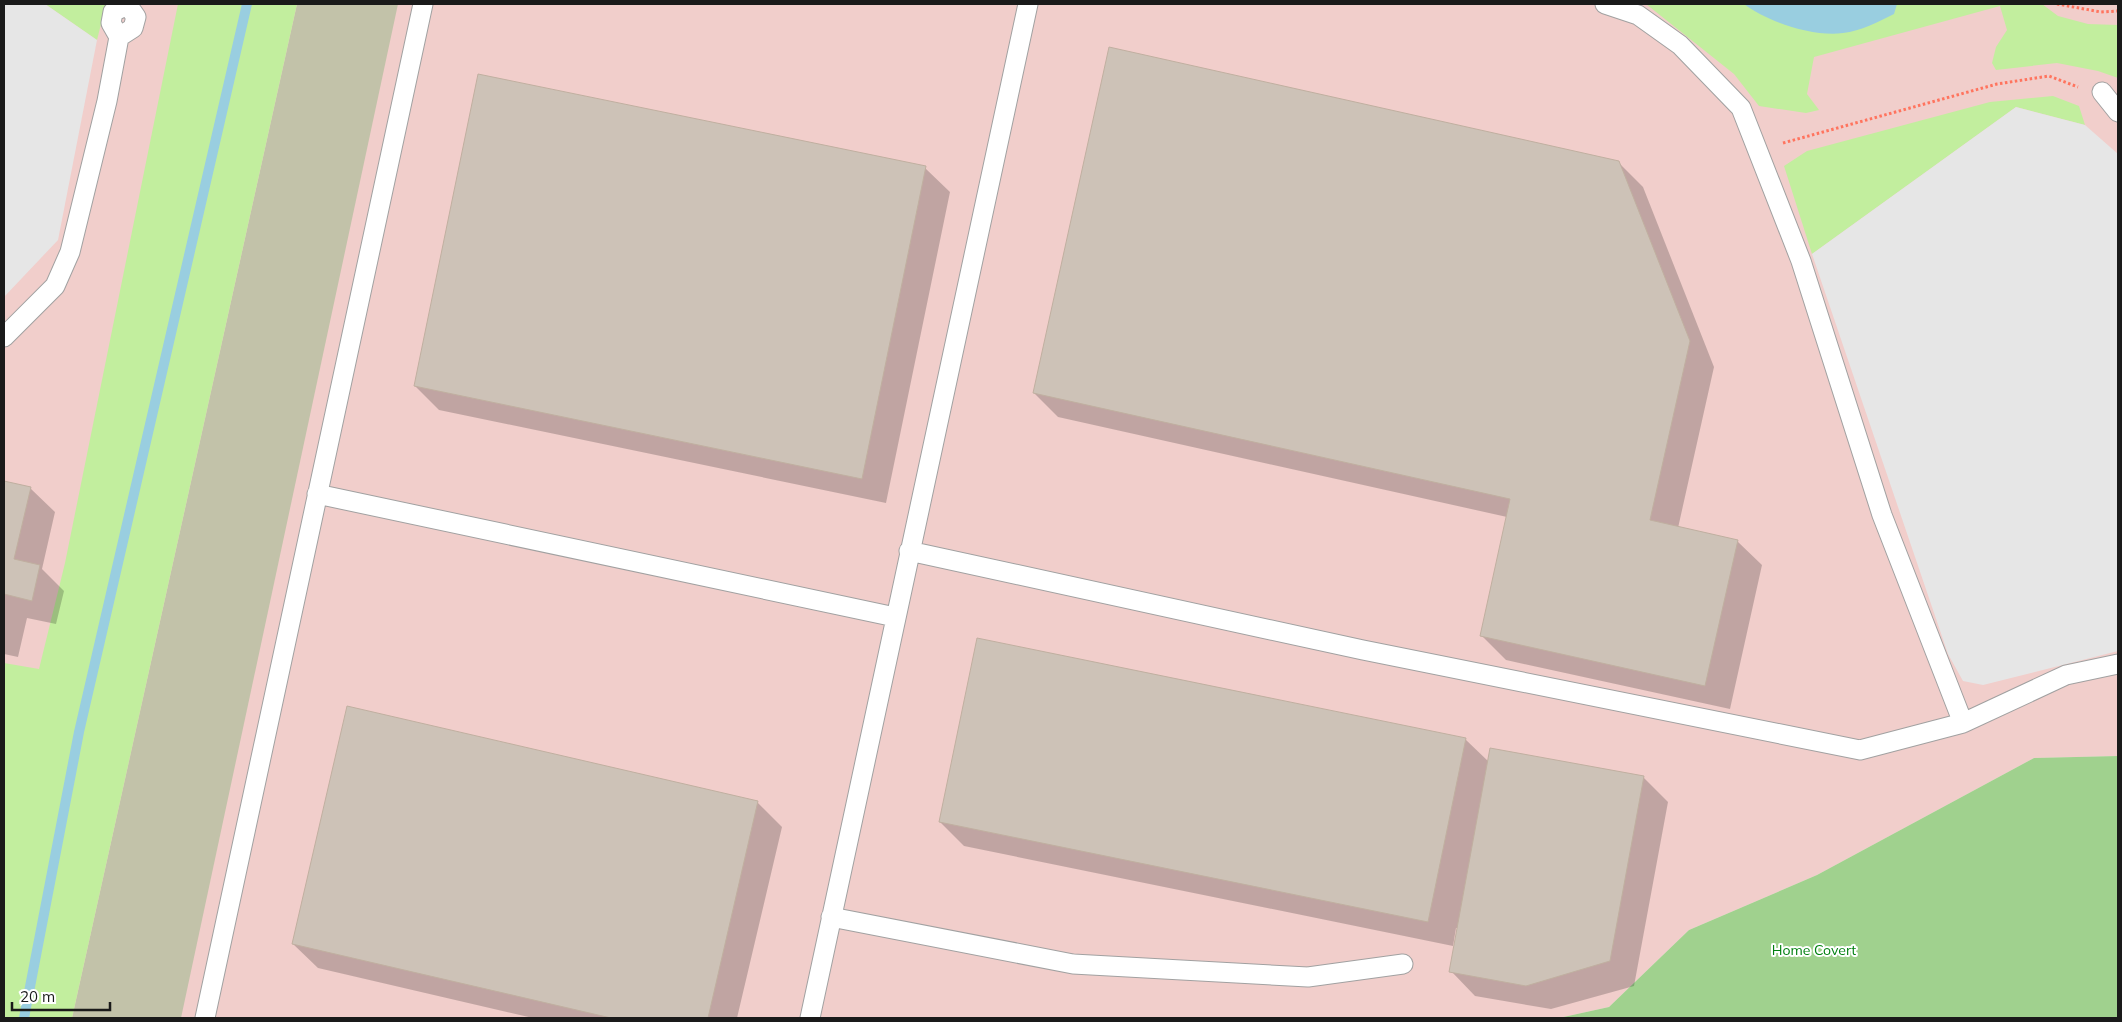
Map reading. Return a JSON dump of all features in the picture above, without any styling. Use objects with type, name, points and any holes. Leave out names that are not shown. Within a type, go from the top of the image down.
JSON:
[{"type":"lane","points":[[4,337],[55,286],[70,252],[107,101],[119,37],[133,28],[136,17],[127,4]]},
{"type":"lane","points":[[205,1018],[423,4]]},
{"type":"lane","points":[[810,1018],[1028,4]]},
{"type":"lane","points":[[1605,4],[1638,15],[1680,45],[1741,108],[1801,262],[1882,515],[1962,723]]},
{"type":"lane","points":[[2102,92],[2118,112]]},
{"type":"lane","points":[[317,494],[895,616]]},
{"type":"lane","points":[[909,551],[1363,650],[1860,750],[1962,723],[2066,675],[2118,664]]},
{"type":"lane","points":[[831,917],[1073,964],[1308,977],[1403,964]]},
{"type":"path","points":[[2057,4],[2101,12],[2118,11]]},
{"type":"path","points":[[1758,149],[1997,84],[2049,76],[2092,92],[2102,92]]},
{"type":"shaded area","points":[[4,4],[2118,4],[2118,756],[2034,758],[1817,875],[1689,930],[1609,1007],[1559,1018],[4,1018]]},
{"type":"shaded area","points":[[4,4],[45,4],[97,40],[58,240],[4,297]]},
{"type":"shaded area","points":[[297,4],[398,4],[181,1018],[72,1018]]},
{"type":"shaded area","points":[[2016,107],[2085,125],[2118,154],[2118,651],[1983,685],[1963,681],[1948,654],[1812,254]]},
{"type":"green space","points":[[45,4],[106,4],[97,40]]},
{"type":"green space","points":[[178,4],[297,4],[72,1018],[4,1018],[4,663],[39,669],[65,563]]},
{"type":"green space","points":[[1646,4],[2042,4],[2058,16],[2088,24],[2118,25],[2118,78],[2098,71],[2057,63],[1996,70],[1992,63],[1996,47],[2007,30],[2000,6],[1814,57],[1807,94],[1819,110],[1806,113],[1759,106],[1734,74]]},
{"type":"green space","points":[[2053,96],[2079,106],[2085,125],[2016,107],[1812,254],[1784,166],[1807,151],[1990,102]]},
{"type":"green space","name":"Home Covert","points":[[2118,756],[2118,1018],[1559,1018],[1609,1007],[1689,930],[1817,875],[2034,758]]},
{"type":"water","points":[[1744,4],[1897,4],[1894,14],[1876,23],[1850,32],[1831,34],[1791,27],[1765,17]]},
{"type":"building","points":[[1109,47],[1619,161],[1690,341],[1650,520],[1738,540],[1705,686],[1480,636],[1510,499],[1033,393]]},
{"type":"building","points":[[478,74],[926,166],[862,479],[414,386]]},
{"type":"building","points":[[4,481],[31,487],[14,559],[40,565],[32,601],[4,594]]},
{"type":"building","points":[[977,638],[1466,738],[1428,922],[939,822]]},
{"type":"building","points":[[347,706],[758,801],[708,1018],[611,1018],[292,944]]},
{"type":"building","points":[[1490,748],[1644,776],[1610,961],[1526,986],[1449,972]]},
{"type":"waterway","points":[[24,1018],[79,732],[247,4]]}]
